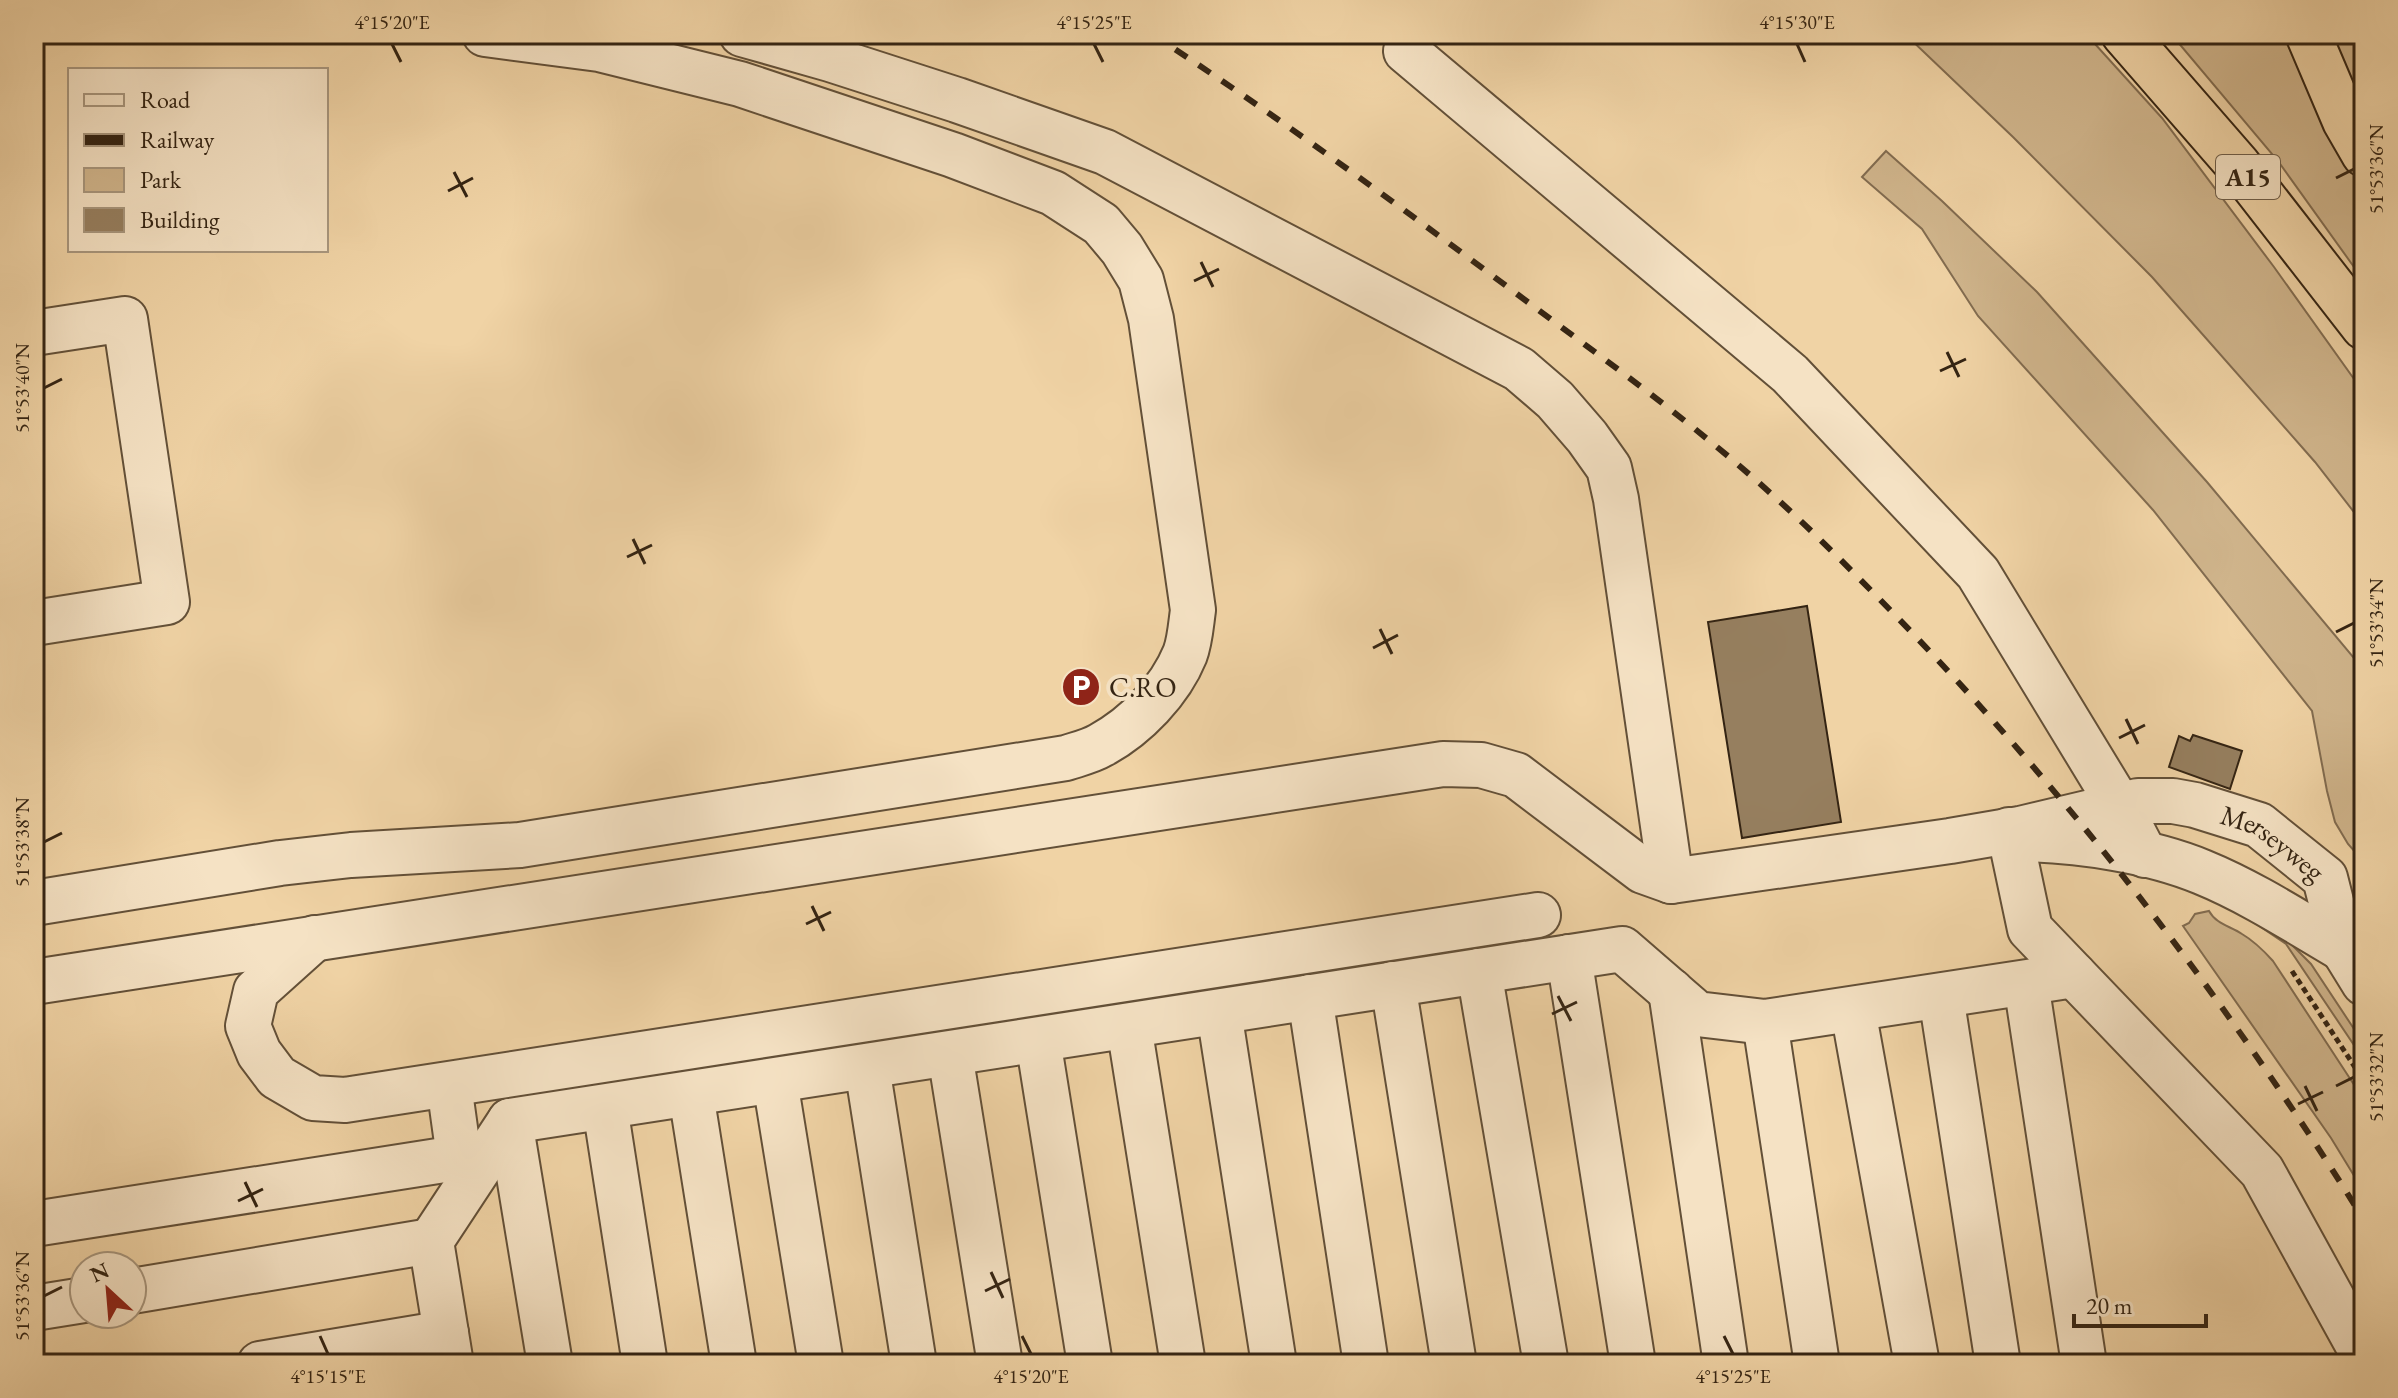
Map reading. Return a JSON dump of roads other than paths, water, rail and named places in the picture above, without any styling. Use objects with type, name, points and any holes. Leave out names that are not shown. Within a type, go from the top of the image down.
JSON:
[{"type":"highway","name":"A15","points":[[2124,34],[2238,165],[2364,327]]},
{"type":"highway","points":[[2308,34],[2345,121],[2364,154]]},
{"type":"street","points":[[34,903],[280,863],[351,855],[520,845],[1066,758],[1100,746],[1123,730],[1161,694],[1177,672],[1187,651],[1193,610],[1151,319],[1141,280],[1122,249],[1101,224],[1053,193],[842,116],[740,84],[599,49],[485,34]]},
{"type":"street","points":[[742,34],[943,95],[1105,152],[1519,369],[1555,400],[1609,468],[1671,881]]},
{"type":"street","points":[[1406,51],[1790,374],[1978,573],[2119,805],[2145,855]]},
{"type":"street","points":[[34,333],[125,319],[167,602],[34,623]]},
{"type":"street","points":[[34,982],[1443,764],[1481,765],[1516,775],[1643,871],[1671,881],[2010,834],[2030,929],[2262,1171],[2364,1356]]},
{"type":"street","name":"Merseyweg","points":[[2010,834],[2138,801],[2173,801],[2195,805],[2259,825],[2325,878],[2354,966]]},
{"type":"street","name":"Merseyweg","points":[[2010,834],[2101,846],[2199,870],[2231,885],[2354,966]]},
{"type":"street","points":[[315,938],[256,991],[248,1026],[259,1053],[277,1077],[313,1098],[345,1100],[1538,915]]},
{"type":"street","points":[[34,1224],[486,1144],[605,1107],[1622,949],[1697,1014],[1765,1022],[2074,975]]},
{"type":"street","points":[[1569,957],[1633,1364]]},
{"type":"street","points":[[1479,971],[1546,1364]]},
{"type":"street","points":[[2026,983],[2084,1364]]},
{"type":"street","points":[[1393,984],[1454,1364]]},
{"type":"street","points":[[1671,991],[1726,1364]]},
{"type":"street","points":[[1941,996],[1998,1364]]},
{"type":"street","points":[[1310,997],[1366,1364]]},
{"type":"street","points":[[1853,1010],[1917,1364]]},
{"type":"street","points":[[1219,1012],[1274,1364]]},
{"type":"street","points":[[1765,1022],[1817,1364]]},
{"type":"street","points":[[1129,1026],[1183,1364]]},
{"type":"street","points":[[1038,1040],[1090,1364]]},
{"type":"street","points":[[950,1054],[1000,1364]]},
{"type":"street","points":[[867,1067],[914,1364]]},
{"type":"street","points":[[775,1081],[821,1364]]},
{"type":"street","points":[[449,1085],[486,1144],[550,1364]]},
{"type":"street","points":[[691,1094],[734,1364]]},
{"type":"street","points":[[605,1107],[645,1364]]},
{"type":"street","points":[[260,1364],[449,1348],[431,1241],[486,1144]]},
{"type":"street","points":[[148,1288],[431,1241]]},
{"type":"street","points":[[34,1308],[68,1303]]},
{"type":"railway","points":[[1152,34],[1336,161],[1612,365],[1737,464],[1817,536],[1962,686],[2087,831],[2204,982],[2364,1220]]},
{"type":"place","name":"C.RO","points":[[1081,687]]}]
